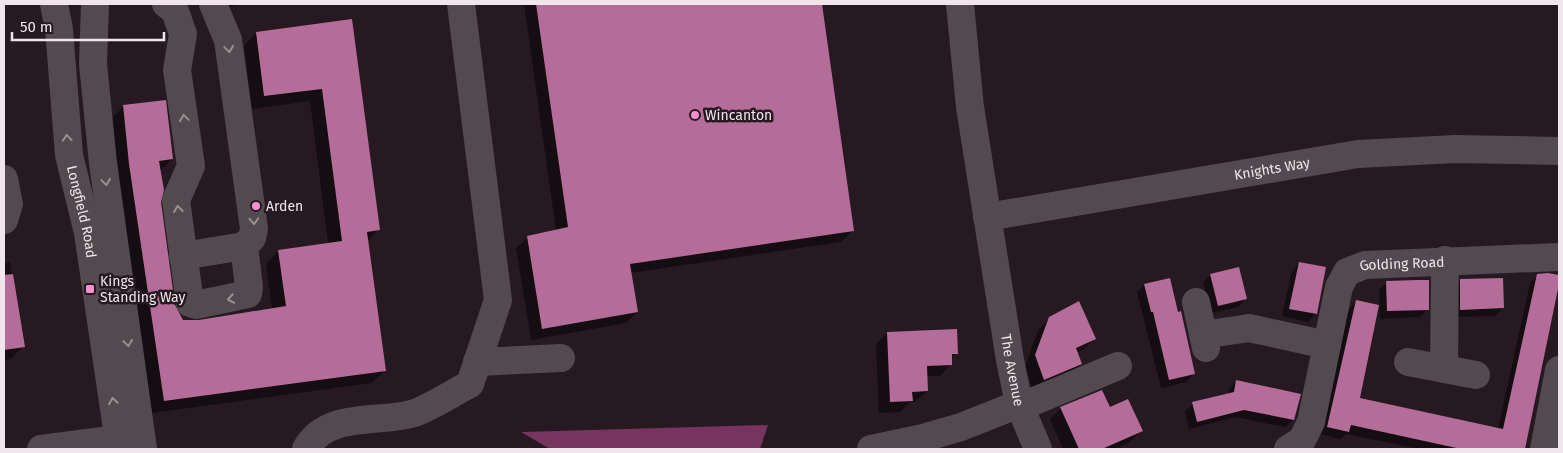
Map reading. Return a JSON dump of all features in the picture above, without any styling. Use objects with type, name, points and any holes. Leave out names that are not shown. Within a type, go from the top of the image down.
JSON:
[{"type":"street","name":"Longfield Road","points":[[54,4],[59,30],[69,156],[88,233],[119,444]]},
{"type":"street","points":[[166,4],[174,11],[183,34],[177,70],[191,166],[176,200],[190,303],[196,305],[248,294],[249,287],[244,246]]},
{"type":"street","points":[[183,256],[244,246],[252,238],[253,215],[228,40],[213,4]]},
{"type":"street","points":[[461,4],[498,300],[473,373]]},
{"type":"street","points":[[960,4],[970,107],[987,217]]},
{"type":"street","name":"Longfield Road","points":[[97,5],[93,64],[102,154],[143,449]]},
{"type":"street","name":"Knights Way","points":[[987,217],[1358,154],[1455,149],[1559,151]]},
{"type":"street","points":[[4,179],[9,204],[4,220]]},
{"type":"street","name":"The Avenue","points":[[987,217],[1019,405],[1038,449]]},
{"type":"street","name":"Golding Road","points":[[1288,449],[1302,440],[1311,422],[1339,287],[1347,272],[1365,265],[1445,260],[1559,257]]},
{"type":"street","points":[[1444,370],[1445,260]]},
{"type":"street","points":[[1196,302],[1205,342],[1249,328],[1327,344]]},
{"type":"street","points":[[306,449],[320,432],[332,426],[412,414],[473,373],[561,358]]},
{"type":"street","points":[[1408,362],[1476,375]]},
{"type":"street","points":[[871,449],[961,427],[1118,366]]},
{"type":"street","points":[[1544,449],[1559,370]]},
{"type":"street","points":[[41,449],[119,444]]},
{"type":"shaded area","points":[[768,425],[760,449],[550,449],[521,432]]},
{"type":"building","name":"Wincanton","points":[[536,4],[822,4],[854,231],[630,264],[638,312],[542,329],[527,236],[568,227]]},
{"type":"building","points":[[352,19],[380,230],[367,232],[386,371],[164,401],[129,164],[123,105],[166,100],[173,159],[159,161],[164,190],[161,202],[175,305],[183,320],[199,320],[286,306],[278,250],[342,241],[322,89],[264,96],[256,32]]},
{"type":"building","points":[[1299,262],[1326,267],[1317,314],[1289,309]]},
{"type":"building","points":[[1239,267],[1247,299],[1218,306],[1210,274]]},
{"type":"building","points":[[13,274],[25,347],[4,350],[4,275]]},
{"type":"building","points":[[1537,274],[1559,275],[1559,284],[1525,449],[1461,449],[1351,425],[1349,432],[1327,427],[1356,300],[1379,305],[1360,398],[1503,429]]},
{"type":"building","points":[[1170,278],[1178,312],[1181,311],[1195,374],[1169,380],[1153,312],[1151,312],[1144,284]]},
{"type":"building","points":[[1503,278],[1504,308],[1460,310],[1460,279]]},
{"type":"building","points":[[1429,280],[1429,310],[1387,311],[1386,281]]},
{"type":"building","points":[[1079,301],[1096,339],[1076,348],[1082,364],[1044,380],[1035,355],[1049,317]]},
{"type":"building","points":[[957,329],[958,354],[952,354],[952,365],[927,366],[928,391],[912,392],[913,401],[890,402],[887,332]]},
{"type":"building","points":[[1236,380],[1301,394],[1294,420],[1244,410],[1197,422],[1192,402],[1234,392]]},
{"type":"building","points":[[1102,390],[1110,407],[1128,399],[1143,431],[1102,449],[1079,449],[1060,407]]},
{"type":"place","name":"Wincanton","points":[[695,115]]},
{"type":"place","name":"Arden","points":[[256,206]]},
{"type":"place","name":"Kings Standing Way","points":[[90,289]]}]
